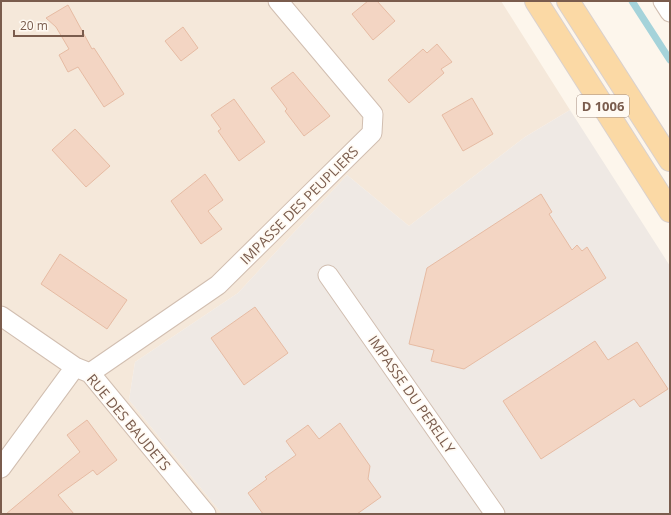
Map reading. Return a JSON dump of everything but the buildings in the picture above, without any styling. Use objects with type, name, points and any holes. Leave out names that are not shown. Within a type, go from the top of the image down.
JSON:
[{"type":"main road","name":"D 1006","points":[[536,1],[670,211]]},
{"type":"main road","name":"D 1006","points":[[568,1],[670,160]]},
{"type":"street","name":"IMPASSE DES PEUPLIERS","points":[[1,468],[82,370],[218,284],[372,133],[373,114],[278,1]]},
{"type":"street","points":[[663,1],[670,12]]},
{"type":"street","name":"IMPASSE DU PERELLY","points":[[328,275],[495,514]]},
{"type":"street","name":"RUE DES BAUDETS","points":[[1,316],[82,370],[206,514]]},
{"type":"shaded area","points":[[1,1],[501,1],[570,110],[525,137],[409,226],[347,175],[238,293],[135,362],[129,400],[222,514],[1,514]]},
{"type":"shaded area","points":[[570,110],[670,266],[670,514],[222,514],[129,400],[135,362],[238,293],[347,175],[409,226],[525,137]]},
{"type":"waterway","points":[[632,1],[670,60]]}]
